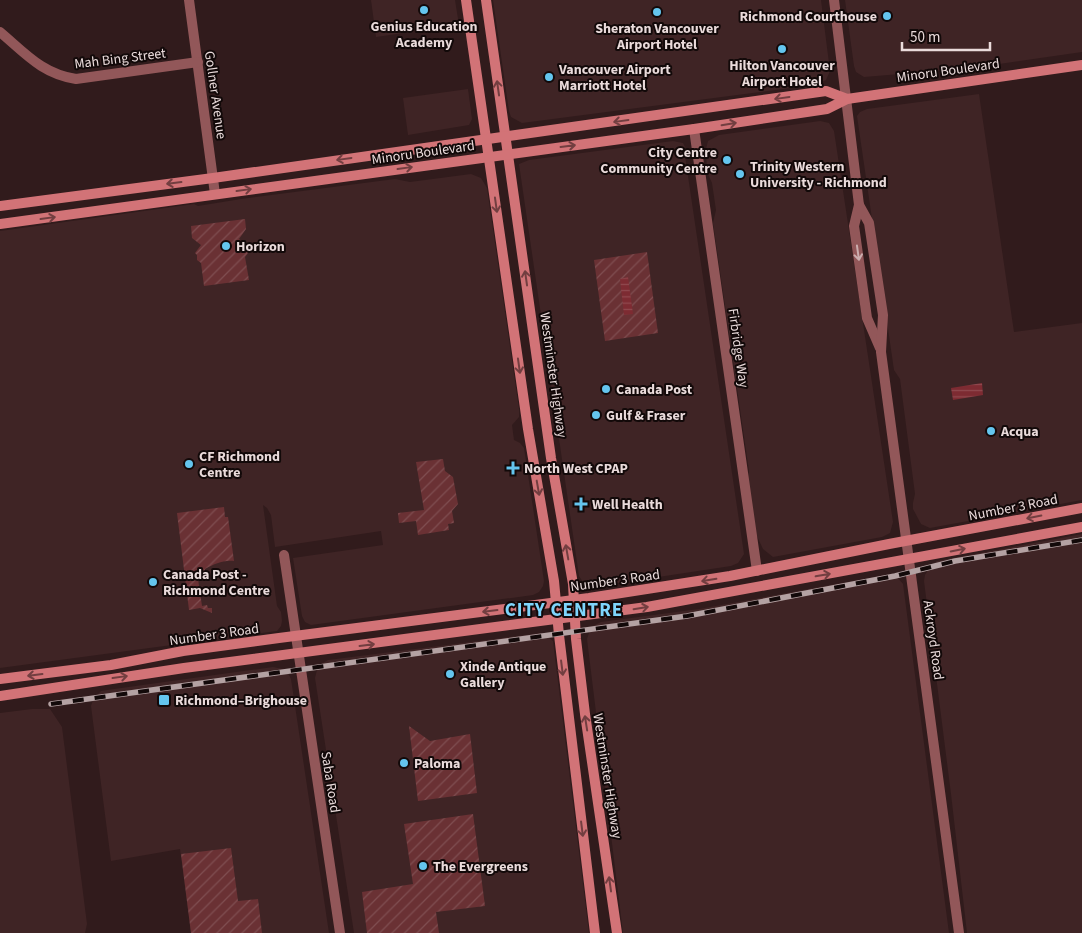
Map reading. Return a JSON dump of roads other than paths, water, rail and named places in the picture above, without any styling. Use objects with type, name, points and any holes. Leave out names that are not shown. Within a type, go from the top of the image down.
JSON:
[{"type":"main road","points":[[466,0],[528,429],[556,602],[595,933]]},
{"type":"main road","name":"Westminster Highway","points":[[486,0],[551,458],[574,600],[585,714],[617,933]]},
{"type":"main road","name":"Minoru Boulevard","points":[[0,224],[694,129],[827,109],[847,99],[1082,65]]},
{"type":"main road","name":"Minoru Boulevard","points":[[0,206],[213,178],[826,91],[847,99]]},
{"type":"main road","name":"Number 3 Road","points":[[0,679],[111,664],[183,651],[574,600],[757,571],[908,540],[1082,508]]},
{"type":"main road","points":[[0,696],[106,679],[557,620],[691,599],[1082,527]]},
{"type":"street","name":"Gollner Avenue","points":[[189,0],[215,194]]},
{"type":"street","name":"Ackroyd Road","points":[[834,0],[859,205],[854,226],[867,318],[881,352]]},
{"type":"street","name":"Mah Bing Street","points":[[0,32],[37,65],[64,77],[76,79],[198,62]]},
{"type":"street","name":"Firbridge Way","points":[[694,129],[757,571]]},
{"type":"street","name":"Ackroyd Road","points":[[859,205],[869,223],[883,316],[881,352],[908,540],[958,933]]},
{"type":"street","name":"Saba Road","points":[[284,555],[340,933]]},
{"type":"railway","points":[[51,704],[687,616],[895,576],[955,561],[1082,540]]},
{"type":"place","name":"Genius Education Academy","points":[[424,10]]},
{"type":"place","name":"Sheraton Vancouver Airport Hotel","points":[[657,12]]},
{"type":"place","name":"Richmond Courthouse","points":[[887,16]]},
{"type":"place","name":"Hilton Vancouver Airport Hotel","points":[[782,49]]},
{"type":"place","name":"Vancouver Airport Marriott Hotel","points":[[549,77]]},
{"type":"place","name":"City Centre Community Centre","points":[[727,160]]},
{"type":"place","name":"Trinity Western University - Richmond","points":[[740,174]]},
{"type":"place","name":"Horizon","points":[[226,246]]},
{"type":"place","name":"Canada Post","points":[[606,389]]},
{"type":"place","name":"Gulf & Fraser","points":[[596,415]]},
{"type":"place","name":"Acqua","points":[[991,431]]},
{"type":"place","name":"CF Richmond Centre","points":[[189,464]]},
{"type":"place","name":"North West CPAP","points":[[513,468]]},
{"type":"place","name":"Well Health","points":[[581,504]]},
{"type":"place","name":"Canada Post - Richmond Centre","points":[[153,582]]},
{"type":"place","name":"Xinde Antique Gallery","points":[[450,674]]},
{"type":"place","name":"Richmond–Brighouse","points":[[164,700]]},
{"type":"place","name":"Paloma","points":[[404,763]]},
{"type":"place","name":"The Evergreens","points":[[423,866]]},
{"type":"district","name":"CITY CENTRE","points":[[564,609]]}]
